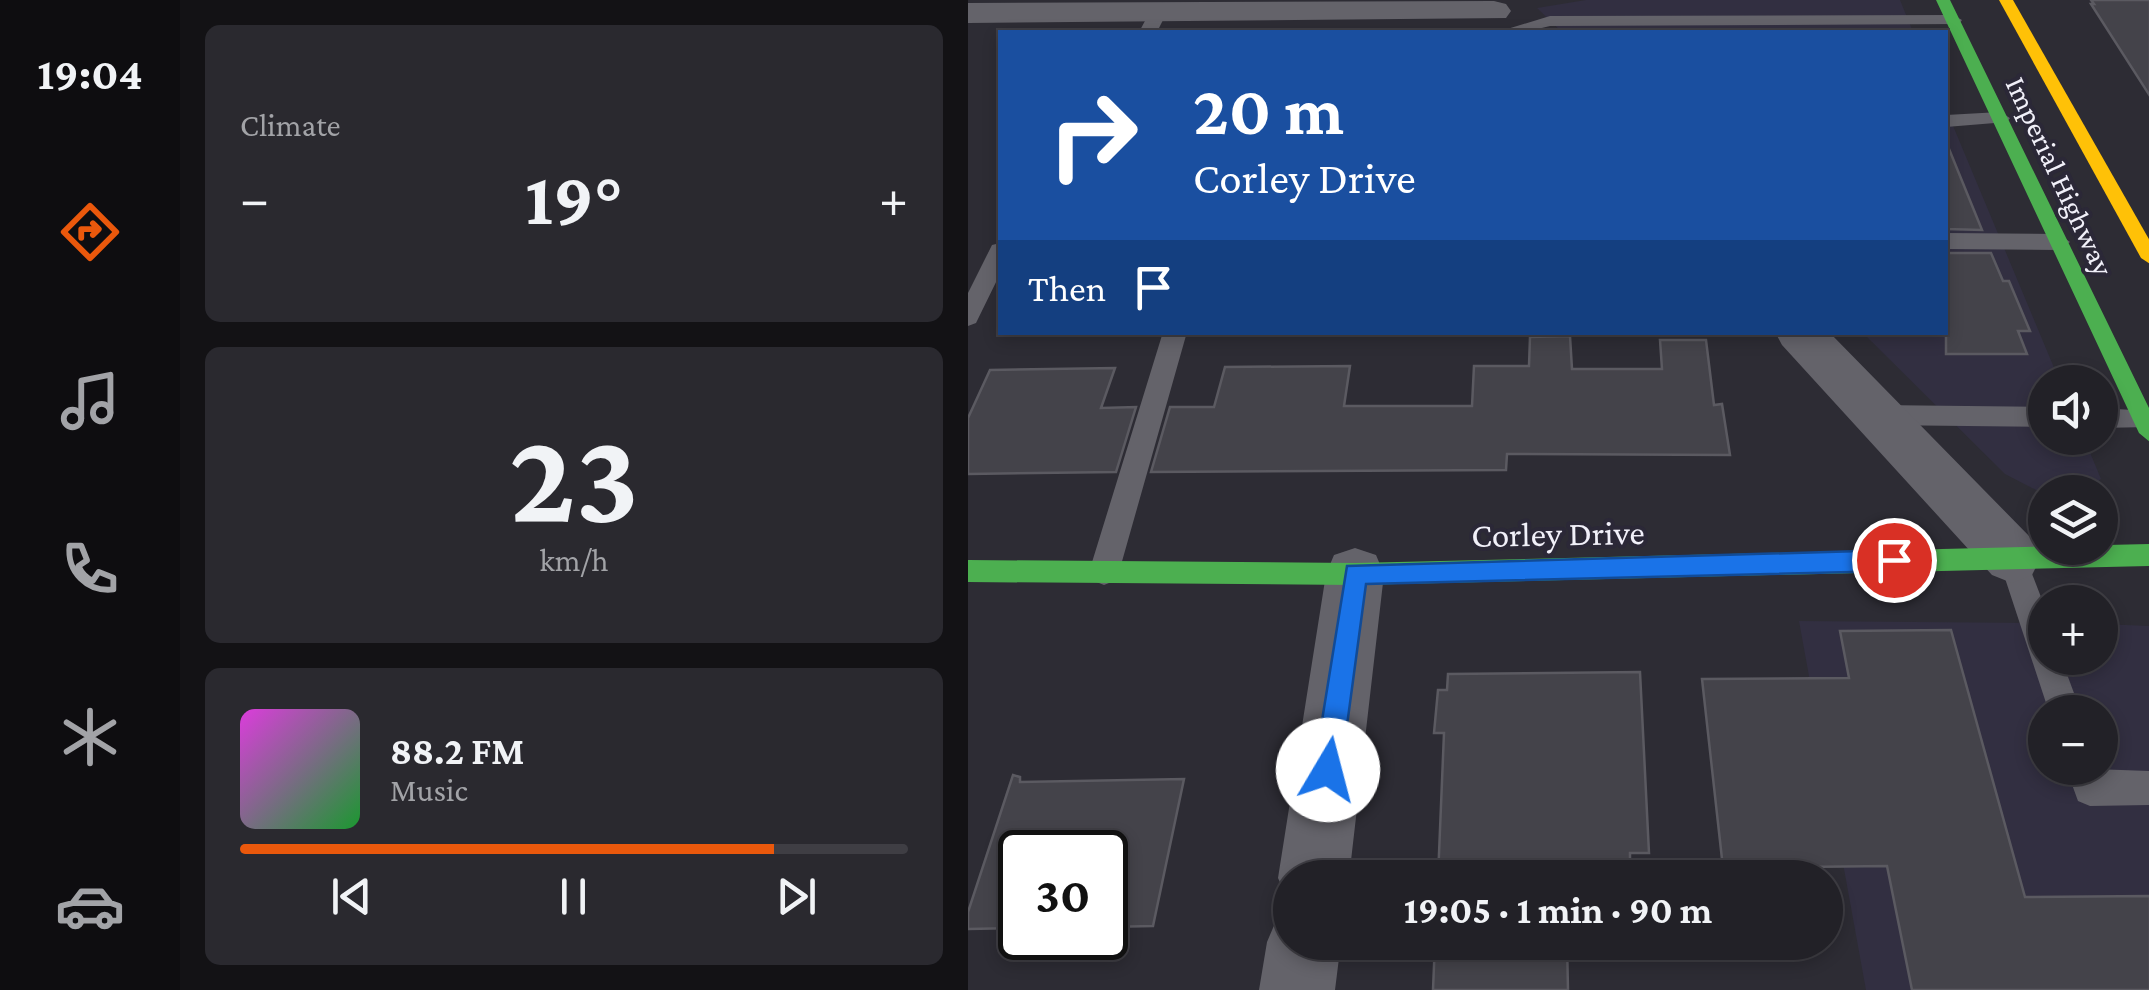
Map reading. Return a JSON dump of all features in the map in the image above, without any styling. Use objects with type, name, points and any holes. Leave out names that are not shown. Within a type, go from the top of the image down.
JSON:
[{"type":"main road","name":"Imperial Highway","points":[[2006,0],[2150,258]]},
{"type":"main road","name":"Imperial Highway","points":[[1948,10],[2146,426]]},
{"type":"main road","name":"Corley Drive","points":[[968,571],[1355,574],[2150,555]]},
{"type":"street","points":[[968,13],[1152,22],[1501,18]]},
{"type":"street","points":[[1802,335],[2012,557]]},
{"type":"street","points":[[1315,860],[1355,574]]},
{"type":"street","points":[[1297,990],[1301,960]]},
{"type":"lane","points":[[1501,18],[1550,21],[1948,10]]},
{"type":"lane","points":[[1948,121],[2000,118]]},
{"type":"lane","points":[[1948,242],[2059,242]]},
{"type":"lane","points":[[968,318],[998,255]]},
{"type":"lane","points":[[1104,572],[1174,335]]},
{"type":"lane","points":[[1877,415],[2028,417]]},
{"type":"lane","points":[[2118,421],[2146,426]]},
{"type":"lane","points":[[2012,557],[2028,604]]},
{"type":"lane","points":[[2089,785],[2090,789],[2150,788]]},
{"type":"shaded area","points":[[1586,0],[1900,0],[1912,30],[1560,30],[1537,8]]},
{"type":"shaded area","points":[[1948,114],[2053,365],[2028,365],[2028,455],[2091,455],[2099,475],[2028,475],[2028,486],[2005,474],[1865,335],[1948,335]]},
{"type":"shaded area","points":[[1799,621],[2028,623],[2028,675],[2118,675],[2118,625],[2149,626],[2149,990],[1866,990]]},
{"type":"building","points":[[2091,0],[2150,0],[2150,96],[2091,4]]},
{"type":"building","points":[[1948,146],[1982,230],[1948,229]]},
{"type":"building","points":[[1948,253],[1991,253],[2003,281],[2009,281],[2030,331],[2018,331],[2027,354],[1946,354]]},
{"type":"building","points":[[1570,336],[1572,369],[1662,369],[1660,340],[1706,340],[1714,405],[1722,404],[1730,455],[1507,454],[1506,470],[1151,472],[1170,407],[1214,407],[1225,367],[1350,366],[1344,406],[1472,406],[1474,366],[1529,366],[1530,337]]},
{"type":"building","points":[[1115,368],[1101,408],[1136,407],[1116,472],[968,474],[968,418],[990,370]]},
{"type":"building","points":[[1951,630],[2025,897],[2150,896],[2150,990],[1912,990],[1887,866],[1843,867],[1843,860],[1722,860],[1702,679],[1849,678],[1840,631]]},
{"type":"building","points":[[1640,672],[1649,853],[1630,853],[1630,860],[1439,860],[1444,733],[1434,733],[1438,690],[1447,690],[1448,674]]},
{"type":"building","points":[[1013,775],[1020,777],[1020,782],[1184,779],[1153,926],[1128,927],[1128,830],[998,830],[998,928],[968,929],[968,912]]},
{"type":"building","points":[[1434,960],[1567,960],[1568,990],[1433,990]]},
{"type":"traffic: fast","points":[[1943,0],[2150,433]]},
{"type":"traffic: fast","points":[[968,571],[1355,574],[2150,555]]},
{"type":"traffic: slow","points":[[2006,0],[2150,258]]},
{"type":"route","points":[[1328,770],[1355,574],[1894,560]]}]
